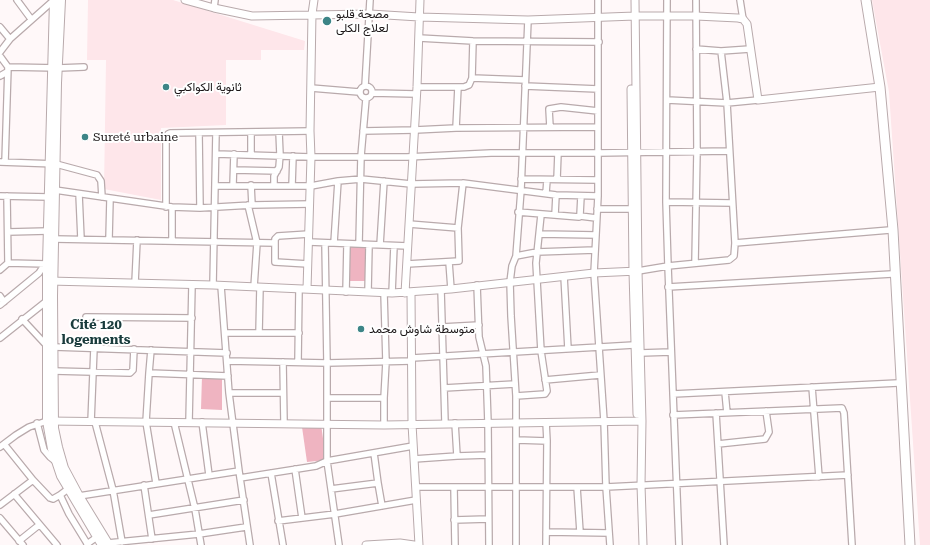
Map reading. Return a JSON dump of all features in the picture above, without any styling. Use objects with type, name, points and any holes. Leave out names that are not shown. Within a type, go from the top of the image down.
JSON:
[{"type":"main road","points":[[50,281],[46,264],[52,164],[55,68],[54,0]]},
{"type":"main road","points":[[55,68],[61,0]]},
{"type":"main road","points":[[862,0],[878,87],[890,230],[906,545]]},
{"type":"main road","points":[[866,0],[878,87],[894,230],[910,545]]},
{"type":"main road","points":[[52,164],[55,190],[54,239],[50,281],[50,441],[55,461],[68,489],[97,537],[106,544]]},
{"type":"main road","points":[[51,347],[54,370],[50,421],[60,457],[64,468],[106,544]]},
{"type":"street","points":[[16,0],[31,19]]},
{"type":"street","points":[[0,52],[31,19],[54,0]]},
{"type":"street","points":[[185,0],[252,16],[370,14],[528,20],[632,16],[696,16],[743,19]]},
{"type":"street","points":[[214,8],[216,0]]},
{"type":"street","points":[[307,289],[312,156],[310,132],[312,14],[314,0]]},
{"type":"street","points":[[366,86],[370,0]]},
{"type":"street","points":[[419,545],[412,424],[412,359],[407,264],[417,90],[420,0]]},
{"type":"street","points":[[598,0],[598,196],[594,273],[604,421],[610,545]]},
{"type":"street","points":[[630,0],[632,16],[636,271],[634,345],[640,421]]},
{"type":"street","points":[[632,16],[635,0]]},
{"type":"street","points":[[667,0],[666,202],[668,287],[679,545]]},
{"type":"street","points":[[695,263],[697,151],[696,0]]},
{"type":"street","points":[[740,0],[743,19],[747,24],[758,100]]},
{"type":"street","points":[[516,545],[516,396],[514,352],[510,316],[510,282],[512,266],[516,256],[518,212],[521,190],[528,20]]},
{"type":"street","points":[[0,27],[10,40]]},
{"type":"street","points":[[419,38],[473,41],[599,42]]},
{"type":"street","points":[[372,93],[464,87],[469,85],[472,78],[473,41]]},
{"type":"street","points":[[696,49],[750,49]]},
{"type":"street","points":[[50,281],[217,285],[346,292],[408,293],[594,273],[636,271],[732,259],[734,256],[735,243],[727,103],[721,50]]},
{"type":"street","points":[[0,56],[8,69],[2,162],[52,164],[97,176],[101,181],[102,197]]},
{"type":"street","points":[[0,76],[8,69],[84,67]]},
{"type":"street","points":[[472,78],[525,80]]},
{"type":"street","points":[[359,92],[361,88],[366,86]]},
{"type":"street","points":[[366,86],[370,87],[372,93]]},
{"type":"street","points":[[525,86],[598,89]]},
{"type":"street","points":[[456,128],[458,87]]},
{"type":"street","points":[[667,100],[727,103],[878,87]]},
{"type":"street","points":[[311,88],[359,92]]},
{"type":"street","points":[[359,92],[362,98],[366,99]]},
{"type":"street","points":[[359,244],[363,131],[366,99],[370,97],[372,93]]},
{"type":"street","points":[[550,127],[549,109],[561,107],[598,111]]},
{"type":"street","points":[[363,131],[456,128],[598,127]]},
{"type":"street","points":[[172,241],[166,138],[168,134],[172,132],[310,132]]},
{"type":"street","points":[[199,132],[200,208]]},
{"type":"street","points":[[251,132],[251,154]]},
{"type":"street","points":[[274,186],[274,176],[279,167],[279,132]]},
{"type":"street","points":[[216,133],[215,242],[217,285],[225,333],[229,393],[244,500],[246,527],[250,545]]},
{"type":"street","points":[[216,154],[413,157],[491,153],[522,154],[729,151]]},
{"type":"street","points":[[634,152],[632,209],[640,352],[641,485],[644,545]]},
{"type":"street","points":[[557,179],[558,153]]},
{"type":"street","points":[[233,185],[234,154]]},
{"type":"street","points":[[292,186],[293,156]]},
{"type":"street","points":[[234,170],[277,171]]},
{"type":"street","points":[[521,179],[597,180]]},
{"type":"street","points":[[215,186],[310,186],[338,181],[361,180],[411,184],[463,183],[556,195],[598,196]]},
{"type":"street","points":[[546,194],[547,180]]},
{"type":"street","points":[[334,243],[338,181]]},
{"type":"street","points":[[380,245],[384,181]]},
{"type":"street","points":[[407,264],[459,261],[458,228],[463,183]]},
{"type":"street","points":[[251,185],[250,205],[256,243],[259,333]]},
{"type":"street","points":[[55,190],[169,207],[215,208],[250,205],[310,204]]},
{"type":"street","points":[[79,194],[81,239]]},
{"type":"street","points":[[555,216],[556,195]]},
{"type":"street","points":[[0,196],[49,197]]},
{"type":"street","points":[[7,196],[8,263]]},
{"type":"street","points":[[580,216],[581,196]]},
{"type":"street","points":[[109,239],[110,199]]},
{"type":"street","points":[[666,202],[732,202]]},
{"type":"street","points":[[597,209],[632,209]]},
{"type":"street","points":[[518,212],[541,215],[596,218]]},
{"type":"street","points":[[516,396],[544,394],[546,390],[541,350],[536,263],[541,215]]},
{"type":"street","points":[[409,224],[458,228]]},
{"type":"street","points":[[735,243],[890,230]]},
{"type":"street","points":[[8,232],[48,231]]},
{"type":"street","points":[[308,264],[275,262],[274,243],[275,238],[278,236],[309,234]]},
{"type":"street","points":[[540,234],[596,236]]},
{"type":"street","points":[[54,239],[274,243]]},
{"type":"street","points":[[135,283],[137,240]]},
{"type":"street","points":[[309,242],[408,246]]},
{"type":"street","points":[[325,243],[327,461],[339,545]]},
{"type":"street","points":[[346,292],[347,244]]},
{"type":"street","points":[[368,292],[369,245]]},
{"type":"street","points":[[392,293],[394,246]]},
{"type":"street","points":[[516,256],[537,252],[595,250]]},
{"type":"street","points":[[449,262],[451,289]]},
{"type":"street","points":[[0,270],[8,263],[46,264]]},
{"type":"street","points":[[0,296],[2,304],[38,273],[46,264]]},
{"type":"street","points":[[668,287],[892,274]]},
{"type":"street","points":[[564,276],[568,349]]},
{"type":"street","points":[[189,422],[192,285]]},
{"type":"street","points":[[478,285],[480,340],[484,353],[488,423],[489,545]]},
{"type":"street","points":[[298,362],[299,289]]},
{"type":"street","points":[[441,290],[445,423]]},
{"type":"street","points":[[384,293],[386,362],[384,425]]},
{"type":"street","points":[[0,338],[50,298]]},
{"type":"street","points":[[86,317],[192,318]]},
{"type":"street","points":[[22,319],[51,347],[227,353]]},
{"type":"street","points":[[442,327],[479,325]]},
{"type":"street","points":[[225,333],[299,332]]},
{"type":"street","points":[[228,361],[327,363],[386,362],[484,353],[634,345]]},
{"type":"street","points":[[94,348],[93,422],[113,490],[122,542]]},
{"type":"street","points":[[54,370],[130,373],[133,370],[134,349]]},
{"type":"street","points":[[151,350],[146,422],[156,483]]},
{"type":"street","points":[[640,352],[671,352]]},
{"type":"street","points":[[283,362],[284,423]]},
{"type":"street","points":[[149,373],[228,376]]},
{"type":"street","points":[[545,380],[600,375]]},
{"type":"street","points":[[673,394],[898,383]]},
{"type":"street","points":[[444,388],[515,384]]},
{"type":"street","points":[[812,387],[819,477]]},
{"type":"street","points":[[725,392],[727,413]]},
{"type":"street","points":[[229,393],[283,393]]},
{"type":"street","points":[[327,398],[384,398]]},
{"type":"street","points":[[673,415],[840,407],[843,410],[852,545]]},
{"type":"street","points":[[718,444],[765,440],[768,432],[766,411]]},
{"type":"street","points":[[716,413],[724,545]]},
{"type":"street","points":[[68,489],[53,499],[50,498],[2,446],[16,435],[37,423],[50,421],[326,423],[384,425],[640,421]]},
{"type":"street","points":[[174,422],[195,508],[201,545]]},
{"type":"street","points":[[202,422],[209,475]]},
{"type":"street","points":[[546,422],[546,545]]},
{"type":"street","points":[[37,423],[42,446],[46,454],[55,461]]},
{"type":"street","points":[[455,423],[457,456]]},
{"type":"street","points":[[517,440],[547,440]]},
{"type":"street","points":[[42,446],[50,441]]},
{"type":"street","points":[[240,478],[316,466],[327,461],[413,446]]},
{"type":"street","points":[[374,453],[382,506]]},
{"type":"street","points":[[414,459],[488,455]]},
{"type":"street","points":[[295,469],[302,518]]},
{"type":"street","points":[[79,496],[239,471]]},
{"type":"street","points":[[271,473],[283,545]]},
{"type":"street","points":[[416,487],[606,487],[848,475]]},
{"type":"street","points":[[0,506],[33,480]]},
{"type":"street","points":[[332,489],[378,483]]},
{"type":"street","points":[[144,485],[152,539]]},
{"type":"street","points":[[454,487],[454,545]]},
{"type":"street","points":[[576,487],[580,532]]},
{"type":"street","points":[[14,494],[57,545]]},
{"type":"street","points":[[60,495],[69,514],[88,545],[97,537]]},
{"type":"street","points":[[149,515],[244,500]]},
{"type":"street","points":[[278,521],[335,514],[416,500]]},
{"type":"street","points":[[0,518],[21,543],[39,524]]},
{"type":"street","points":[[454,520],[488,519]]},
{"type":"street","points":[[106,544],[139,542],[246,527]]},
{"type":"street","points":[[546,532],[609,532]]},
{"type":"street","points":[[368,545],[414,545]]},
{"type":"shaded area","name":"ثانوية الكواكبي","points":[[88,0],[173,0],[305,41],[304,50],[261,50],[261,60],[226,60],[226,125],[161,128],[161,200],[104,189],[106,60],[87,60]]},
{"type":"shaded area","points":[[872,0],[930,0],[930,545],[920,545],[889,92]]},
{"type":"shaded area","points":[[350,246],[366,246],[365,281],[349,281]]},
{"type":"shaded area","points":[[202,376],[222,377],[222,410],[201,409]]},
{"type":"shaded area","points":[[321,424],[326,460],[307,462],[302,427]]},
{"type":"place","name":"مصحة قلبو لعلاج الكلى","points":[[327,21]]},
{"type":"place","name":"ثانوية الكواكبي","points":[[166,87]]},
{"type":"place","name":"Sureté urbaine","points":[[85,137]]},
{"type":"place","name":"متوسطة شاوش محمد","points":[[361,329]]},
{"type":"district","name":"Cité 120 logements","points":[[96,332]]}]
